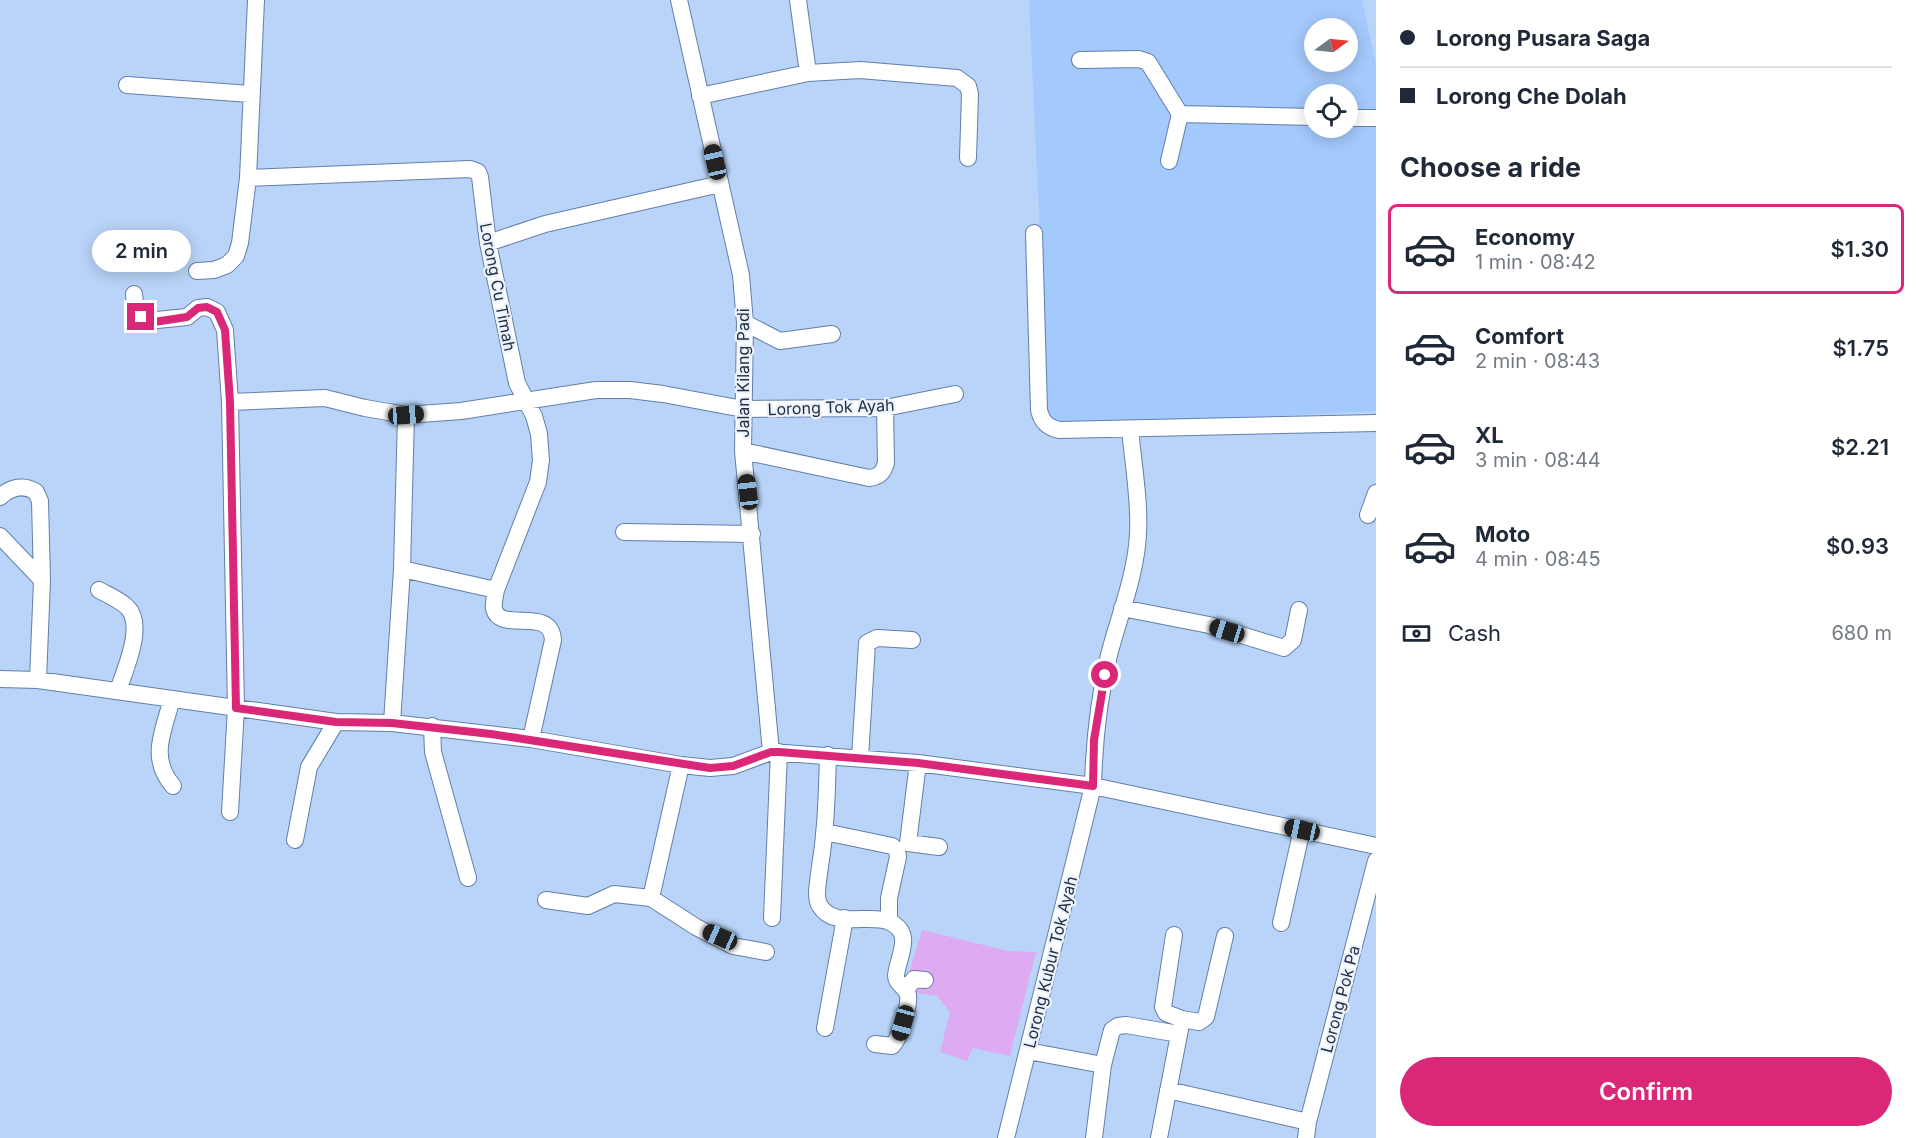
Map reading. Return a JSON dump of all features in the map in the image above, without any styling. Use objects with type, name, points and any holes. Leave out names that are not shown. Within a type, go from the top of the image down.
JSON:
[{"type":"street","points":[[197,271],[214,270],[227,265],[236,256],[240,243],[248,178],[256,0]]},
{"type":"street","name":"Jalan Kilang Padi","points":[[679,0],[741,274],[745,323],[743,451],[775,752],[772,918]]},
{"type":"street","points":[[798,0],[808,73]]},
{"type":"street","points":[[1080,60],[1139,59],[1148,62],[1179,114],[1169,160]]},
{"type":"street","points":[[700,96],[808,73],[860,70],[897,72],[963,81],[970,94],[968,158]]},
{"type":"street","points":[[127,85],[250,94]]},
{"type":"street","points":[[1179,114],[1304,117]]},
{"type":"street","points":[[1358,118],[1376,118]]},
{"type":"street","name":"Lorong Cu Timah","points":[[248,178],[470,169],[477,172],[480,177],[488,243],[517,383],[534,417],[539,434],[541,460],[538,482],[496,590]]},
{"type":"street","points":[[488,243],[545,224],[720,184]]},
{"type":"street","points":[[1034,233],[1039,410],[1042,420],[1049,427],[1059,430],[1376,423]]},
{"type":"street","points":[[134,294],[136,312],[151,321],[189,316],[202,307],[217,312],[225,330],[230,402],[236,708],[230,812]]},
{"type":"street","points":[[745,323],[780,342],[832,334]]},
{"type":"street","name":"Lorong Tok Ayah","points":[[230,402],[325,398],[406,415],[460,411],[596,390],[630,390],[743,409],[885,408],[955,394]]},
{"type":"street","points":[[743,451],[869,478],[877,477],[884,471],[886,463],[885,408]]},
{"type":"street","points":[[392,723],[402,569],[406,415]]},
{"type":"street","name":"Lorong Kubur Tok Ayah","points":[[1006,1138],[1093,786],[1096,730],[1109,657],[1135,559],[1138,533],[1130,429]]},
{"type":"street","points":[[0,497],[12,488],[21,487],[36,492],[40,501],[42,580],[38,680]]},
{"type":"street","points":[[1368,515],[1376,493]]},
{"type":"street","points":[[624,532],[752,534]]},
{"type":"street","points":[[0,536],[42,580]]},
{"type":"street","points":[[402,569],[496,590],[494,608],[498,616],[549,626],[553,633],[553,640],[531,739]]},
{"type":"street","points":[[99,590],[127,607],[135,624],[135,634],[118,692]]},
{"type":"street","points":[[1122,608],[1209,626],[1284,648],[1293,640],[1299,610]]},
{"type":"street","points":[[860,758],[867,643],[877,638],[912,640]]},
{"type":"street","points":[[0,679],[38,680],[336,722],[432,726],[531,739],[710,768],[733,766],[775,752],[918,763],[1093,786],[1376,846]]},
{"type":"street","points":[[172,699],[159,754],[160,767],[173,786]]},
{"type":"street","points":[[295,840],[309,767],[336,722]]},
{"type":"street","points":[[432,726],[433,752],[468,878]]},
{"type":"street","points":[[828,755],[825,832],[817,894],[819,905],[826,913],[844,918],[889,922],[898,929],[904,942],[896,976],[908,1001],[898,1041],[892,1046],[875,1044]]},
{"type":"street","points":[[918,763],[908,843],[939,847]]},
{"type":"street","points":[[651,898],[681,765]]},
{"type":"street","points":[[1281,923],[1302,830]]},
{"type":"street","points":[[825,832],[892,846],[897,850],[889,898],[889,922]]},
{"type":"street","name":"Lorong Pok Pa","points":[[1307,1130],[1376,861]]},
{"type":"street","points":[[546,900],[588,906],[614,894],[651,898],[696,927],[733,946],[766,952]]},
{"type":"street","points":[[825,1028],[844,918]]},
{"type":"street","points":[[1174,935],[1163,1007],[1166,1013],[1181,1026]]},
{"type":"street","points":[[1094,1138],[1103,1065],[1112,1030],[1118,1026],[1181,1026],[1199,1022],[1206,1017],[1225,936]]},
{"type":"street","points":[[902,986],[914,979],[925,980]]},
{"type":"street","points":[[1159,1138],[1181,1026]]},
{"type":"street","points":[[1028,1051],[1103,1065]]},
{"type":"street","points":[[1168,1090],[1307,1130]]},
{"type":"shaded area","points":[[1029,0],[1362,0],[1376,64],[1376,411],[1049,427]]},
{"type":"shaded area","points":[[922,930],[1008,951],[1036,952],[1010,1056],[973,1048],[967,1061],[940,1052],[950,1012],[937,996],[912,992],[906,983]]},
{"type":"route","points":[[141,317],[154,322],[187,317],[198,308],[207,307],[217,312],[225,330],[230,402],[236,708],[336,722],[432,726],[531,739],[710,768],[733,766],[771,752],[779,752],[918,763],[1093,786],[1094,740],[1105,675]]}]
